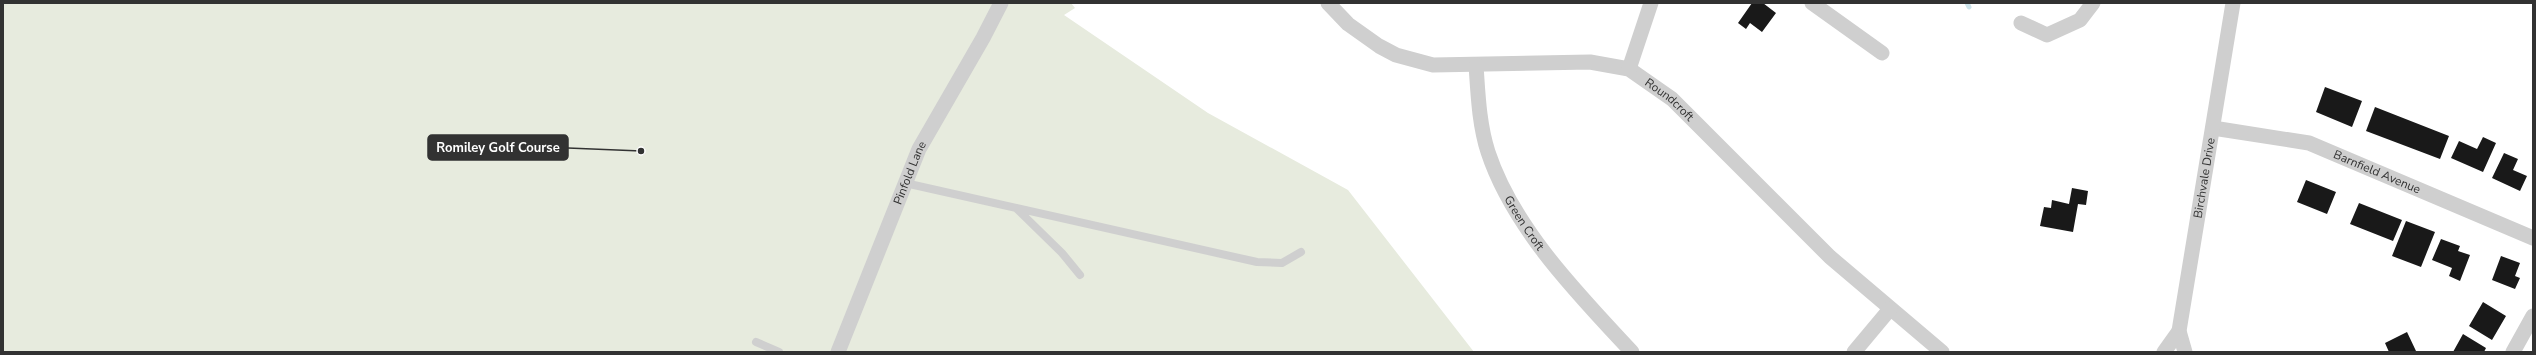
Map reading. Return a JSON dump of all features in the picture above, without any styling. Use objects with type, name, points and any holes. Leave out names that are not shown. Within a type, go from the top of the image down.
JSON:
[{"type":"street","name":"Pinfold Lane","points":[[836,351],[919,149],[983,38],[1000,3]]},
{"type":"street","name":"Roundcroft","points":[[1328,3],[1363,36],[1396,55],[1433,65],[1590,62],[1629,69],[1672,99],[1830,256],[1942,352]]},
{"type":"street","points":[[1629,69],[1651,3]]},
{"type":"street","points":[[1812,3],[1882,53]]},
{"type":"street","points":[[2021,23],[2047,35],[2080,20],[2093,3]]},
{"type":"street","name":"Birchvale Drive","points":[[2185,352],[2179,331],[2233,3]]},
{"type":"street","name":"Green Croft","points":[[1476,65],[1479,110],[1488,152],[1517,216],[1589,306],[1632,352]]},
{"type":"street","name":"Barnfield Avenue","points":[[2213,128],[2308,143],[2533,238]]},
{"type":"street","points":[[1854,352],[1890,309]]},
{"type":"street","points":[[2513,352],[2533,316]]},
{"type":"street","points":[[2164,352],[2179,331]]},
{"type":"lane","points":[[905,183],[1272,264],[1282,263],[1301,252]]},
{"type":"lane","points":[[1016,208],[1062,253],[1080,275]]},
{"type":"lane","points":[[756,342],[779,352]]},
{"type":"shaded area","points":[[3,3],[1071,3],[1075,8],[1064,15],[1208,113],[1348,190],[1474,352],[3,352]]},
{"type":"building","points":[[1752,3],[1763,3],[1776,13],[1762,32],[1750,23],[1746,29],[1738,23]]},
{"type":"building","points":[[2325,87],[2362,101],[2352,127],[2316,112]]},
{"type":"building","points":[[2375,107],[2449,136],[2440,159],[2366,131]]},
{"type":"building","points":[[2483,137],[2496,143],[2483,172],[2451,158],[2459,141],[2477,149]]},
{"type":"building","points":[[2504,153],[2518,159],[2513,170],[2527,176],[2520,191],[2492,178]]},
{"type":"building","points":[[2306,180],[2336,192],[2327,214],[2297,202]]},
{"type":"building","points":[[2072,188],[2088,191],[2086,205],[2078,204],[2073,232],[2040,226],[2044,207],[2051,208],[2052,200],[2069,204]]},
{"type":"building","points":[[2359,203],[2402,220],[2393,241],[2350,224]]},
{"type":"building","points":[[2406,221],[2435,232],[2421,267],[2392,256]]},
{"type":"building","points":[[2441,239],[2460,246],[2458,251],[2470,255],[2460,281],[2449,276],[2452,268],[2432,260]]},
{"type":"building","points":[[2501,256],[2520,263],[2515,276],[2520,278],[2515,289],[2492,280]]},
{"type":"building","points":[[2483,302],[2506,316],[2492,340],[2469,326]]},
{"type":"building","points":[[2407,332],[2416,351],[2389,352],[2385,343]]},
{"type":"building","points":[[2463,334],[2486,348],[2484,352],[2453,352]]},
{"type":"waterway","points":[[1967,3],[1969,7]]},
{"type":"place","name":"Romiley Golf Course","points":[[641,151]]}]
